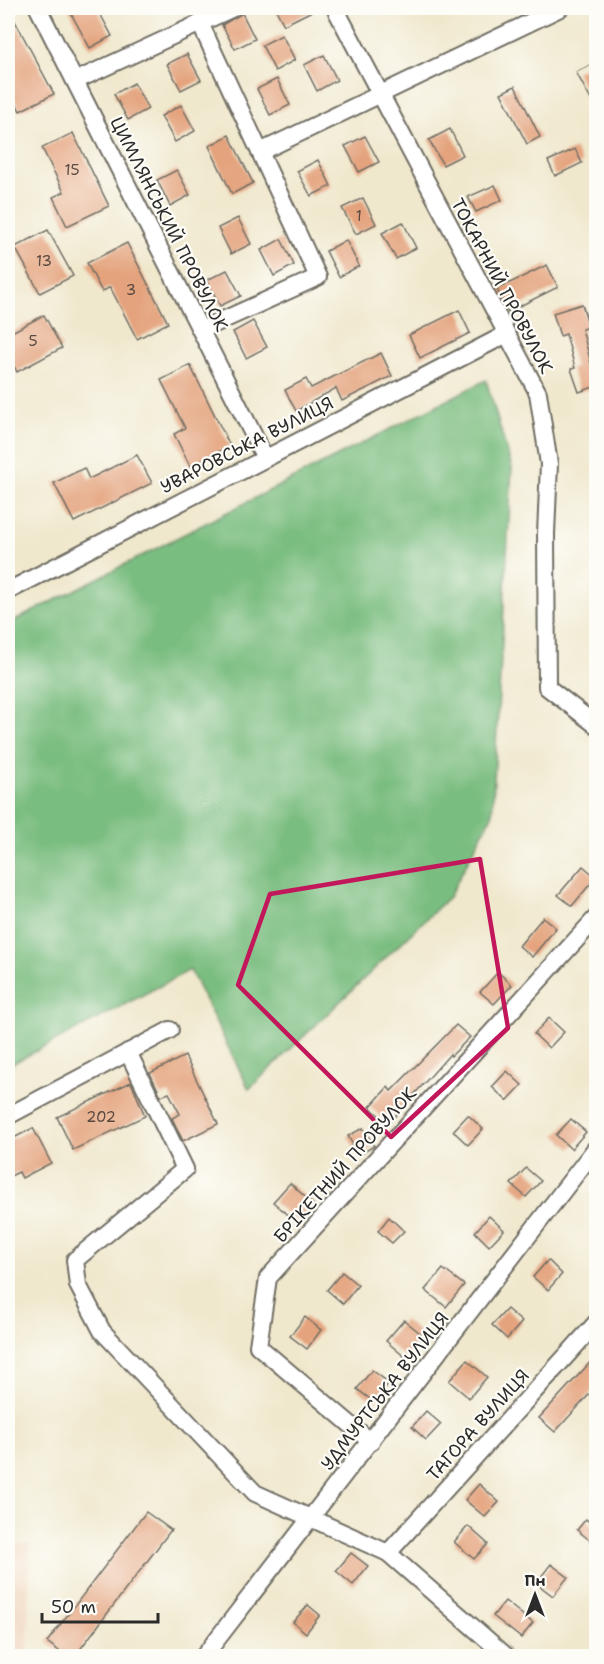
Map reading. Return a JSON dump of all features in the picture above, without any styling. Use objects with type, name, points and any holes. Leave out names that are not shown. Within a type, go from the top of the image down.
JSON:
[{"type":"street","name":"ЦИМЛЯНСЬКИЙ ПРОВУЛОК","points":[[38,8],[265,458]]},
{"type":"street","points":[[75,81],[233,8]]},
{"type":"street","name":"ТОКАРНИЙ ПРОВУЛОК","points":[[334,8],[505,335],[538,393],[549,464],[546,534],[547,687],[597,725]]},
{"type":"street","points":[[260,152],[561,8]]},
{"type":"street","points":[[200,23],[318,277],[201,330]]},
{"type":"street","name":"УВАРОВСЬКА ВУЛИЦЯ","points":[[8,591],[505,335]]},
{"type":"street","name":"БРIКЕТНИЙ ПРОВУЛОК","points":[[371,1442],[258,1346],[268,1278],[597,918]]},
{"type":"street","points":[[8,1116],[170,1030]]},
{"type":"street","points":[[128,1052],[185,1169],[75,1260],[78,1285],[102,1331],[255,1493],[310,1520],[388,1553],[506,1656]]},
{"type":"street","name":"УДМУРТСЬКА ВУЛИЦЯ","points":[[204,1656],[597,1148]]},
{"type":"street","name":"ТАГОРА ВУЛИЦЯ","points":[[388,1553],[597,1323]]},
{"type":"highlighted area","points":[[480,859],[508,1028],[391,1137],[238,985],[270,894]]},
{"type":"shaded area","points":[[8,1544],[30,1544],[28,1656],[8,1656]]},
{"type":"green space","points":[[486,380],[512,468],[492,815],[449,897],[249,1089],[190,970],[8,1066],[8,624]]},
{"type":"building","points":[[8,8],[54,94],[20,111],[8,87]]},
{"type":"building","points":[[68,8],[97,8],[112,36],[90,48]]},
{"type":"building","points":[[275,8],[318,8],[284,25]]},
{"type":"building","points":[[242,13],[255,39],[235,49],[222,25]]},
{"type":"building","points":[[282,35],[295,60],[275,71],[262,45]]},
{"type":"building","points":[[187,54],[201,80],[181,90],[167,64]]},
{"type":"building","points":[[324,55],[337,80],[317,91],[304,65]]},
{"type":"building","points":[[597,62],[597,111],[576,72]]},
{"type":"building","points":[[277,79],[290,105],[270,115],[257,89]]},
{"type":"building","points":[[134,83],[148,109],[128,120],[114,94]]},
{"type":"building","points":[[515,86],[540,137],[527,144],[501,93]]},
{"type":"building","points":[[181,105],[195,131],[175,142],[161,116]]},
{"type":"building","points":[[450,129],[463,155],[443,165],[429,140]]},
{"type":"building","points":[[73,133],[109,206],[67,226],[53,197],[64,192],[42,148]]},
{"type":"building","points":[[229,135],[253,183],[232,194],[209,146]]},
{"type":"building","points":[[365,136],[379,162],[359,172],[345,146]]},
{"type":"building","points":[[575,149],[582,163],[555,176],[548,161]]},
{"type":"building","points":[[318,160],[331,186],[311,196],[297,171]]},
{"type":"building","points":[[177,170],[190,195],[170,206],[157,180]]},
{"type":"building","points":[[495,185],[502,200],[476,212],[468,197]]},
{"type":"building","points":[[363,198],[376,224],[356,234],[342,208]]},
{"type":"building","points":[[238,218],[251,244],[231,254],[218,228]]},
{"type":"building","points":[[403,222],[416,248],[396,259],[382,233]]},
{"type":"building","points":[[48,230],[73,276],[40,293],[15,247]]},
{"type":"building","points":[[281,239],[294,265],[274,276],[261,250]]},
{"type":"building","points":[[346,240],[359,266],[339,277],[326,251]]},
{"type":"building","points":[[127,243],[168,323],[137,339],[110,287],[102,292],[87,263]]},
{"type":"building","points":[[547,265],[558,287],[508,312],[497,289]]},
{"type":"building","points":[[227,270],[241,296],[220,306],[207,280]]},
{"type":"building","points":[[582,304],[589,327],[582,329],[591,363],[597,361],[597,386],[579,392],[571,369],[575,368],[566,334],[560,336],[553,313]]},
{"type":"building","points":[[459,310],[470,333],[420,358],[409,335]]},
{"type":"building","points":[[44,315],[62,348],[17,372],[8,354],[8,334]]},
{"type":"building","points":[[253,321],[267,347],[246,358],[233,332]]},
{"type":"building","points":[[381,353],[392,376],[342,401],[336,388],[296,411],[285,390],[306,379],[311,388]]},
{"type":"building","points":[[190,365],[230,446],[190,466],[174,434],[185,428],[161,380]]},
{"type":"building","points":[[137,455],[152,483],[74,522],[54,483],[84,468],[89,479]]},
{"type":"building","points":[[583,866],[596,877],[572,906],[558,895]]},
{"type":"building","points":[[543,917],[556,928],[532,957],[519,946]]},
{"type":"building","points":[[498,972],[512,985],[494,1004],[480,992]]},
{"type":"building","points":[[549,1018],[564,1032],[549,1048],[534,1034]]},
{"type":"building","points":[[456,1025],[470,1037],[451,1056],[450,1054],[388,1124],[370,1107],[388,1087],[391,1091]]},
{"type":"building","points":[[185,1056],[218,1124],[183,1141],[172,1118],[180,1114],[169,1093],[161,1096],[150,1073]]},
{"type":"building","points":[[507,1071],[522,1085],[507,1101],[492,1087]]},
{"type":"building","points":[[131,1082],[145,1116],[73,1150],[57,1117]]},
{"type":"building","points":[[468,1115],[483,1129],[468,1145],[453,1131]]},
{"type":"building","points":[[571,1119],[586,1132],[571,1149],[556,1135]]},
{"type":"building","points":[[33,1128],[51,1163],[22,1178],[19,1172],[8,1177],[8,1141]]},
{"type":"building","points":[[363,1128],[374,1146],[359,1155],[348,1136]]},
{"type":"building","points":[[526,1168],[541,1181],[526,1197],[511,1184]]},
{"type":"building","points":[[290,1183],[315,1206],[299,1224],[273,1202]]},
{"type":"building","points":[[489,1216],[504,1230],[489,1246],[475,1232]]},
{"type":"building","points":[[389,1217],[404,1231],[392,1243],[378,1231]]},
{"type":"building","points":[[548,1260],[562,1274],[548,1290],[533,1277]]},
{"type":"building","points":[[443,1269],[464,1285],[446,1307],[425,1290]]},
{"type":"building","points":[[342,1272],[358,1285],[343,1304],[327,1290]]},
{"type":"building","points":[[507,1309],[522,1322],[507,1339],[492,1325]]},
{"type":"building","points":[[305,1317],[321,1330],[307,1349],[290,1336]]},
{"type":"building","points":[[404,1320],[424,1336],[406,1358],[386,1341]]},
{"type":"building","points":[[597,1355],[597,1386],[555,1432],[539,1418]]},
{"type":"building","points":[[467,1360],[487,1377],[469,1398],[449,1381]]},
{"type":"building","points":[[372,1370],[389,1383],[374,1402],[357,1389]]},
{"type":"building","points":[[426,1411],[441,1424],[426,1440],[412,1427]]},
{"type":"building","points":[[479,1484],[499,1502],[485,1517],[465,1500]]},
{"type":"building","points":[[146,1512],[171,1530],[75,1656],[66,1656],[47,1642]]},
{"type":"building","points":[[586,1519],[597,1529],[597,1546],[577,1530]]},
{"type":"building","points":[[468,1526],[488,1544],[474,1559],[454,1542]]},
{"type":"building","points":[[351,1553],[368,1566],[353,1585],[336,1571]]},
{"type":"building","points":[[551,1564],[568,1577],[553,1596],[536,1583]]},
{"type":"building","points":[[505,1601],[533,1623],[521,1638],[493,1616]]},
{"type":"building","points":[[308,1605],[320,1615],[306,1633],[293,1622]]}]
